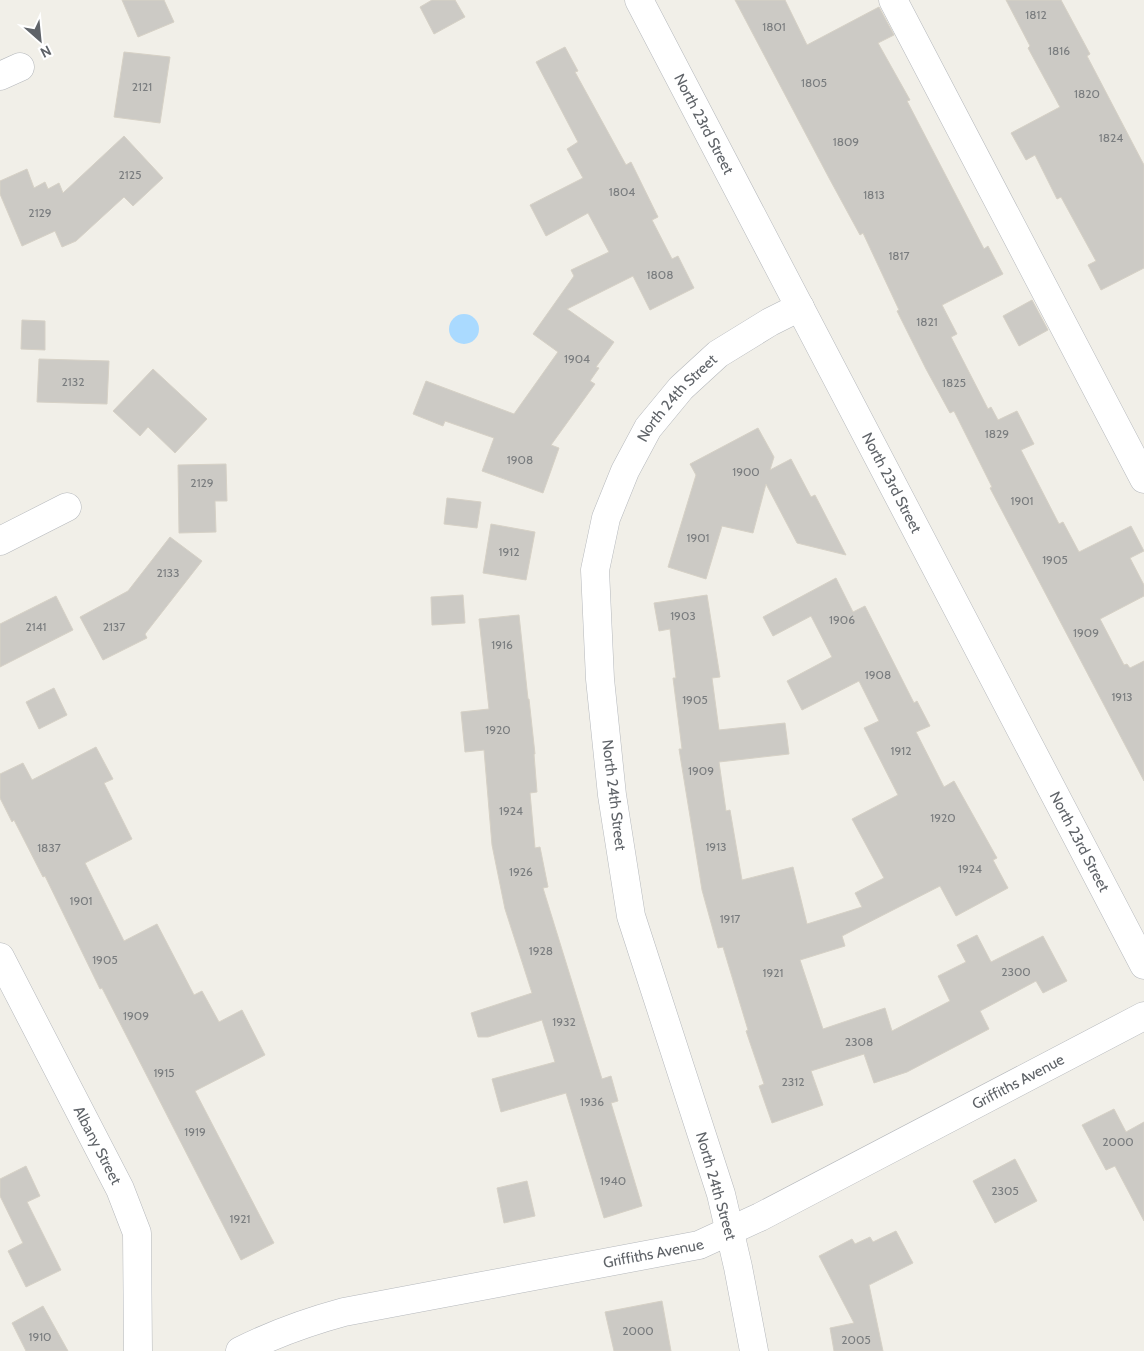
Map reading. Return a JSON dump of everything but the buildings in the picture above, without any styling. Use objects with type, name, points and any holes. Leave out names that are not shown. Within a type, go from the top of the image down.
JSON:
[{"type":"street","name":"North 23rd Street","points":[[639,0],[1144,965]]},
{"type":"street","points":[[893,0],[1144,479]]},
{"type":"street","name":"North 24th Street","points":[[754,1351],[738,1267],[721,1194],[631,916],[612,795],[600,679],[595,570],[606,518],[625,471],[648,428],[682,388],[718,354],[770,322],[800,307]]},
{"type":"street","points":[[0,541],[67,507]]},
{"type":"street","name":"Albany Street","points":[[0,957],[8,993],[120,1189],[137,1233],[138,1351]]},
{"type":"street","name":"Griffiths Avenue","points":[[240,1351],[305,1322],[344,1312],[699,1245],[769,1212],[1144,1016]]},
{"type":"water","points":[[464,314],[475,318],[479,329],[475,340],[464,344],[453,340],[449,329],[453,318]]}]
